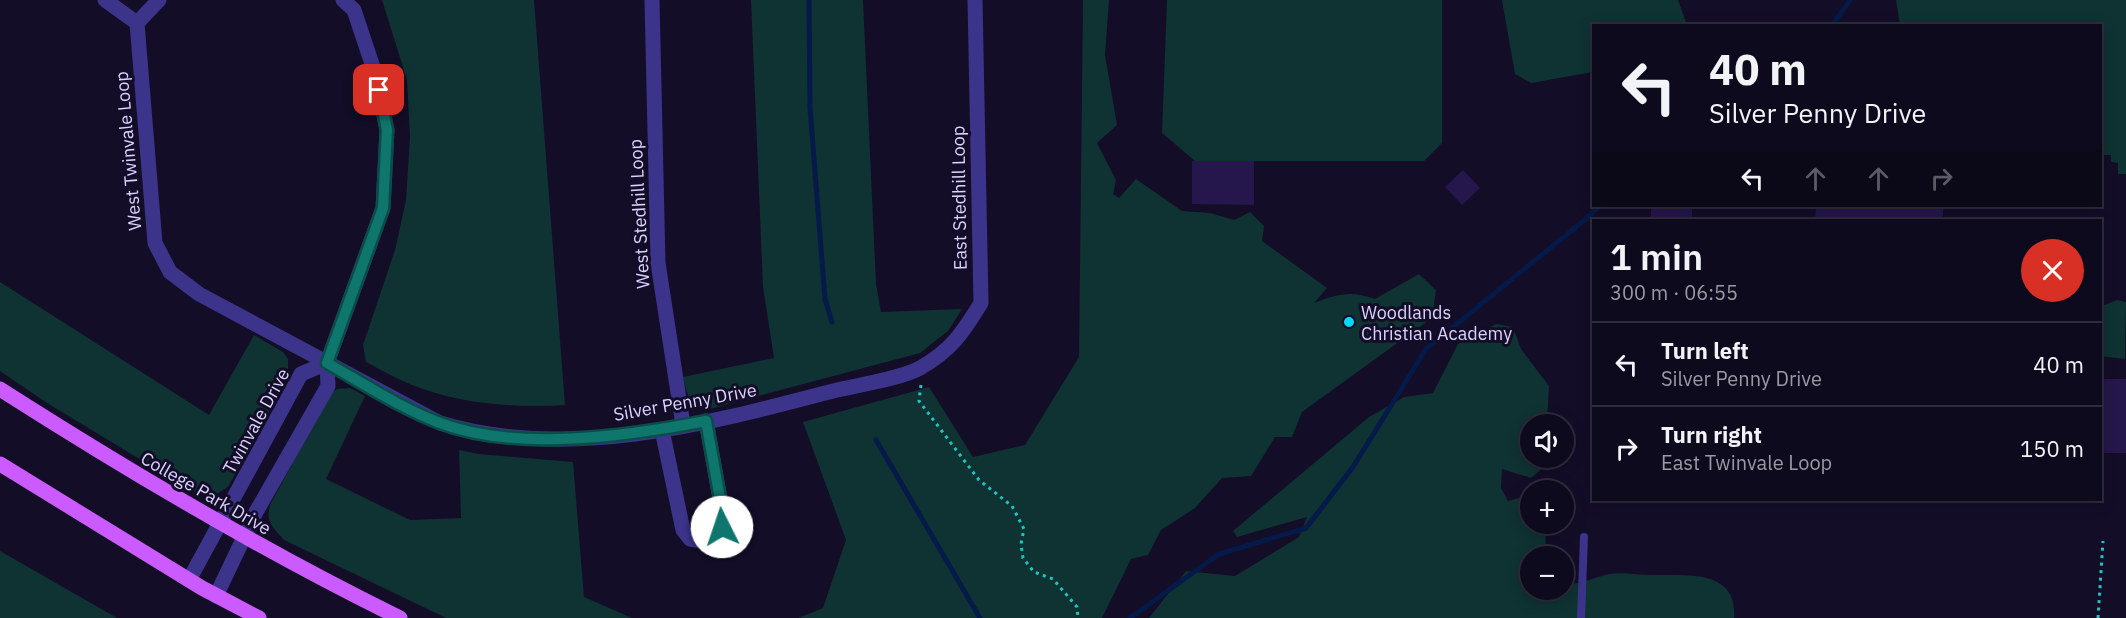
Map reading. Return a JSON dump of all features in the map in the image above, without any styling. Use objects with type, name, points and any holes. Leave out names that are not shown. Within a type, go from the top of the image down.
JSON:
[{"type":"main road","name":"College Park Drive","points":[[0,389],[142,480],[244,537],[400,618]]},
{"type":"main road","points":[[0,464],[189,580],[259,618]]},
{"type":"street","points":[[105,0],[137,23],[159,0]]},
{"type":"street","points":[[216,596],[244,537],[328,386],[327,363],[383,208],[387,130],[368,50],[354,10],[343,0]]},
{"type":"street","name":"West Stedhill Loop","points":[[652,0],[658,263],[683,425]]},
{"type":"street","name":"East Stedhill Loop","points":[[919,369],[958,340],[981,303],[975,0]]},
{"type":"street","name":"West Twinvale Loop","points":[[137,23],[155,243],[170,272]]},
{"type":"street","name":"Silver Penny Drive","points":[[170,272],[199,294],[409,408],[440,423],[473,433],[501,436],[582,437],[662,430],[919,369]]},
{"type":"street","name":"Twinvale Drive","points":[[189,580],[301,374],[327,363]]},
{"type":"street","points":[[662,430],[683,530],[690,539],[706,541],[715,537],[722,527],[723,515],[706,421]]},
{"type":"lane","points":[[1581,618],[1584,537]]},
{"type":"path","points":[[919,369],[923,381],[918,390],[920,401],[980,480],[1012,506],[1024,529],[1021,544],[1023,558],[1034,572],[1053,579],[1077,607],[1078,618]]},
{"type":"path","points":[[2098,618],[2103,541]]},
{"type":"green space","points":[[382,0],[534,0],[565,405],[507,405],[449,397],[412,385],[366,362],[363,345],[395,250],[406,200],[410,137],[407,80]]},
{"type":"green space","points":[[751,0],[863,0],[876,284],[881,312],[962,309],[948,331],[920,353],[706,410],[689,397],[683,377],[774,358],[763,287]]},
{"type":"green space","points":[[1083,0],[1109,0],[1105,55],[1117,125],[1097,143],[1116,180],[1113,194],[1119,198],[1136,179],[1182,211],[1210,213],[1234,220],[1250,212],[1264,226],[1262,241],[1327,288],[1314,303],[1344,294],[1375,299],[1419,274],[1436,290],[1432,318],[1302,412],[1292,437],[1275,437],[1251,476],[1222,478],[1195,508],[1161,530],[1148,555],[1131,559],[1102,618],[798,618],[823,608],[846,540],[803,422],[929,387],[973,457],[1025,445],[1079,357]]},
{"type":"green space","points":[[1167,0],[1442,0],[1442,143],[1424,161],[1195,161],[1162,133]]},
{"type":"green space","points":[[1502,0],[1678,0],[1687,24],[1592,24],[1592,72],[1531,83],[1515,74]]},
{"type":"green space","points":[[1896,0],[2126,0],[2126,174],[2118,174],[2118,163],[2111,162],[2111,155],[2102,155],[2102,24],[1900,24]]},
{"type":"green space","points":[[0,282],[209,415],[254,335],[283,352],[288,359],[288,377],[228,487],[215,495],[200,493],[199,495],[47,403],[0,371]]},
{"type":"green space","points":[[2117,300],[2126,302],[2125,359],[2102,356],[2102,306]]},
{"type":"green space","points":[[1496,324],[1513,327],[1521,349],[1549,386],[1548,414],[1520,414],[1520,468],[1543,468],[1531,478],[1502,469],[1501,488],[1508,501],[1520,498],[1520,534],[1546,534],[1545,546],[1520,546],[1520,600],[1574,600],[1574,583],[1616,573],[1693,576],[1707,578],[1728,590],[1733,602],[1734,618],[1149,618],[1186,571],[1235,576],[1299,537],[1307,517],[1237,537],[1233,531],[1369,417],[1404,397],[1433,393],[1458,344]]},
{"type":"green space","points":[[350,388],[365,396],[326,479],[410,520],[461,518],[459,450],[479,454],[573,462],[584,597],[632,618],[446,618],[284,540],[270,521],[270,505],[330,394],[337,389]]},
{"type":"green space","points":[[0,551],[117,618],[0,618]]},
{"type":"building","points":[[1192,161],[1254,161],[1254,205],[1192,204]]},
{"type":"building","points":[[1463,170],[1480,188],[1462,205],[1445,187]]},
{"type":"building","points":[[1651,207],[1692,208],[1692,219],[1651,219]]},
{"type":"building","points":[[1816,207],[1943,207],[1943,219],[1815,219]]},
{"type":"building","points":[[2102,379],[2126,379],[2126,453],[2102,453]]},
{"type":"waterway","points":[[809,0],[810,108],[825,299],[832,322]]},
{"type":"waterway","points":[[1833,24],[1850,0]]},
{"type":"waterway","points":[[1130,618],[1219,554],[1306,528],[1353,467],[1426,349],[1598,207]]},
{"type":"waterway","points":[[876,440],[980,618]]},
{"type":"place","name":"Woodlands Christian Academy","points":[[1349,322]]},
{"type":"route","points":[[379,90],[387,130],[383,208],[327,363],[440,423],[473,433],[541,438],[622,435],[706,421],[723,515],[722,527]]}]
